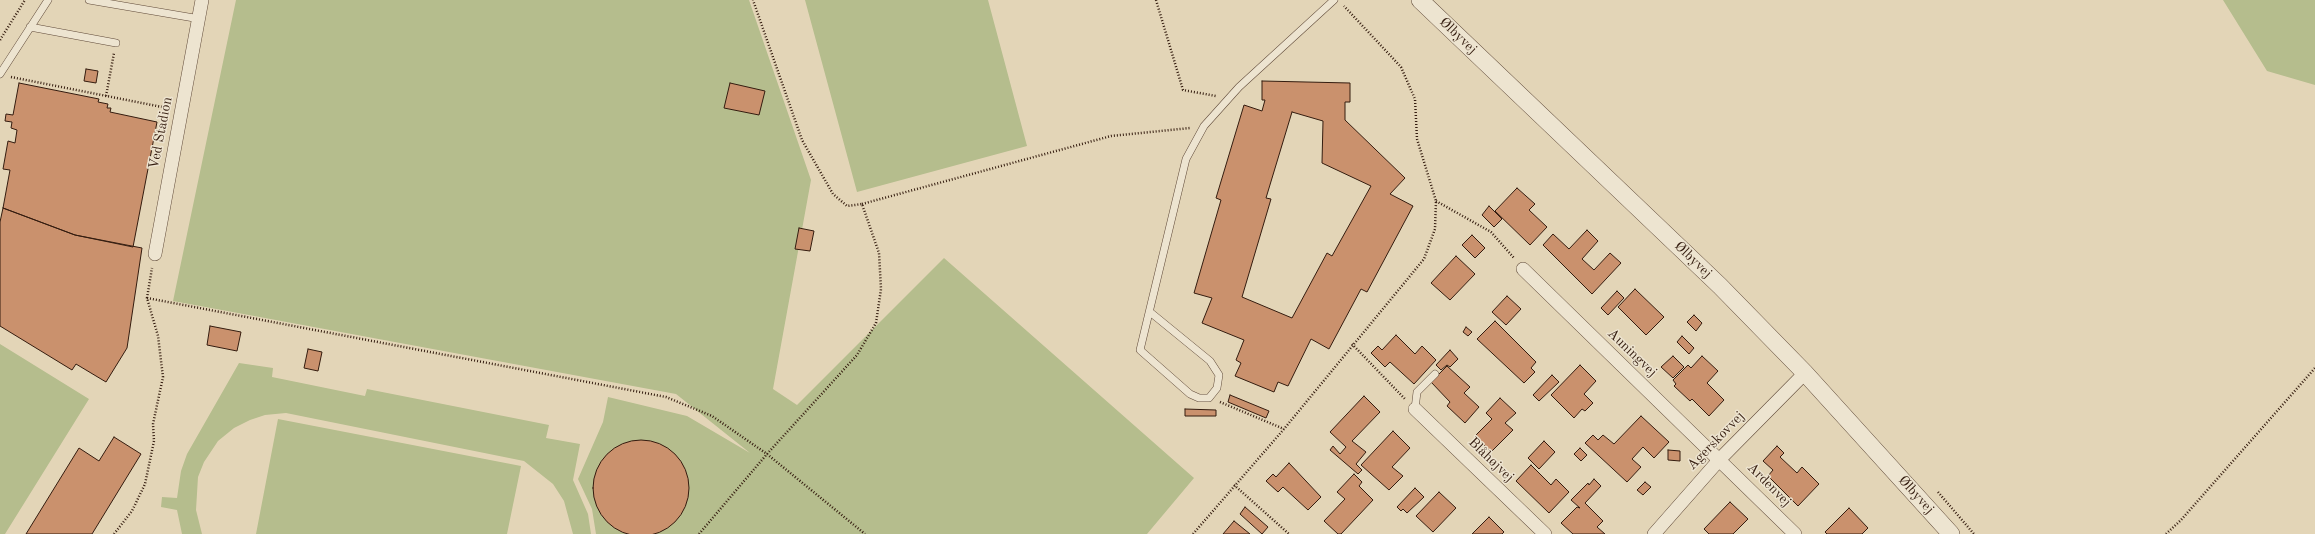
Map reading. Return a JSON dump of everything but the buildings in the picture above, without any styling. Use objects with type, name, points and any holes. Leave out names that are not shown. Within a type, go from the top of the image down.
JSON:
[{"type":"street","name":"Ved Stadion","points":[[155,254],[181,111],[200,19],[202,0]]},
{"type":"street","name":"Ølbyvej","points":[[1420,0],[1720,286],[1805,373],[1951,534]]},
{"type":"street","name":"Auningvej","points":[[1523,269],[1720,459]]},
{"type":"street","name":"Agerskovvej","points":[[1654,534],[1720,459],[1805,373]]},
{"type":"street","name":"Blåhøjvej","points":[[1415,409],[1545,534]]},
{"type":"street","name":"Ardenvej","points":[[1720,459],[1795,534]]},
{"type":"lane","points":[[0,74],[48,0]]},
{"type":"lane","points":[[88,0],[200,19]]},
{"type":"lane","points":[[1150,312],[1210,361],[1219,375],[1217,388],[1209,398],[1199,398],[1190,394],[1140,350],[1186,159],[1204,126],[1229,98],[1334,0]]},
{"type":"lane","points":[[30,27],[116,43]]},
{"type":"lane","points":[[1415,409],[1417,392],[1435,374]]},
{"type":"path","points":[[0,40],[26,0]]},
{"type":"path","points":[[753,0],[802,140],[833,194],[847,206],[862,204],[1111,136],[1204,126]]},
{"type":"path","points":[[1156,0],[1183,90],[1229,98]]},
{"type":"path","points":[[1193,534],[1284,429],[1352,344],[1424,259],[1435,228],[1436,201],[1417,139],[1415,100],[1401,67],[1343,6]]},
{"type":"path","points":[[106,96],[116,43]]},
{"type":"path","points":[[8,77],[181,111]]},
{"type":"path","points":[[1436,201],[1491,232],[1523,269]]},
{"type":"path","points":[[699,534],[767,454],[857,355],[876,323],[881,289],[879,253],[862,204]]},
{"type":"path","points":[[114,534],[132,511],[145,484],[154,442],[153,424],[163,377],[158,336],[147,298],[155,254]]},
{"type":"path","points":[[147,298],[666,397],[712,416],[767,454],[865,534]]},
{"type":"path","points":[[1352,344],[1415,409]]},
{"type":"path","points":[[2166,534],[2181,520],[2315,368]]},
{"type":"path","points":[[1209,398],[1284,429]]},
{"type":"path","points":[[1234,485],[1289,534]]},
{"type":"green space","points":[[236,0],[749,0],[811,180],[773,389],[797,405],[944,258],[1194,478],[1147,534],[596,534],[592,509],[578,479],[603,422],[608,397],[687,416],[750,453],[676,394],[173,301]]},
{"type":"green space","points":[[805,0],[988,0],[1027,146],[857,192]]},
{"type":"green space","points":[[2223,0],[2315,0],[2315,85],[2267,71]]},
{"type":"green space","points":[[0,344],[89,399],[5,534],[0,534]]},
{"type":"green space","points":[[239,363],[273,368],[272,377],[365,396],[367,389],[549,425],[546,438],[580,444],[573,480],[588,514],[591,534],[573,534],[564,501],[553,484],[524,461],[286,413],[265,415],[250,420],[234,428],[218,441],[204,462],[198,477],[196,510],[202,534],[182,534],[177,510],[161,507],[162,497],[177,498],[181,471],[187,454]]},
{"type":"green space","points":[[278,419],[521,466],[507,534],[256,534]]}]
